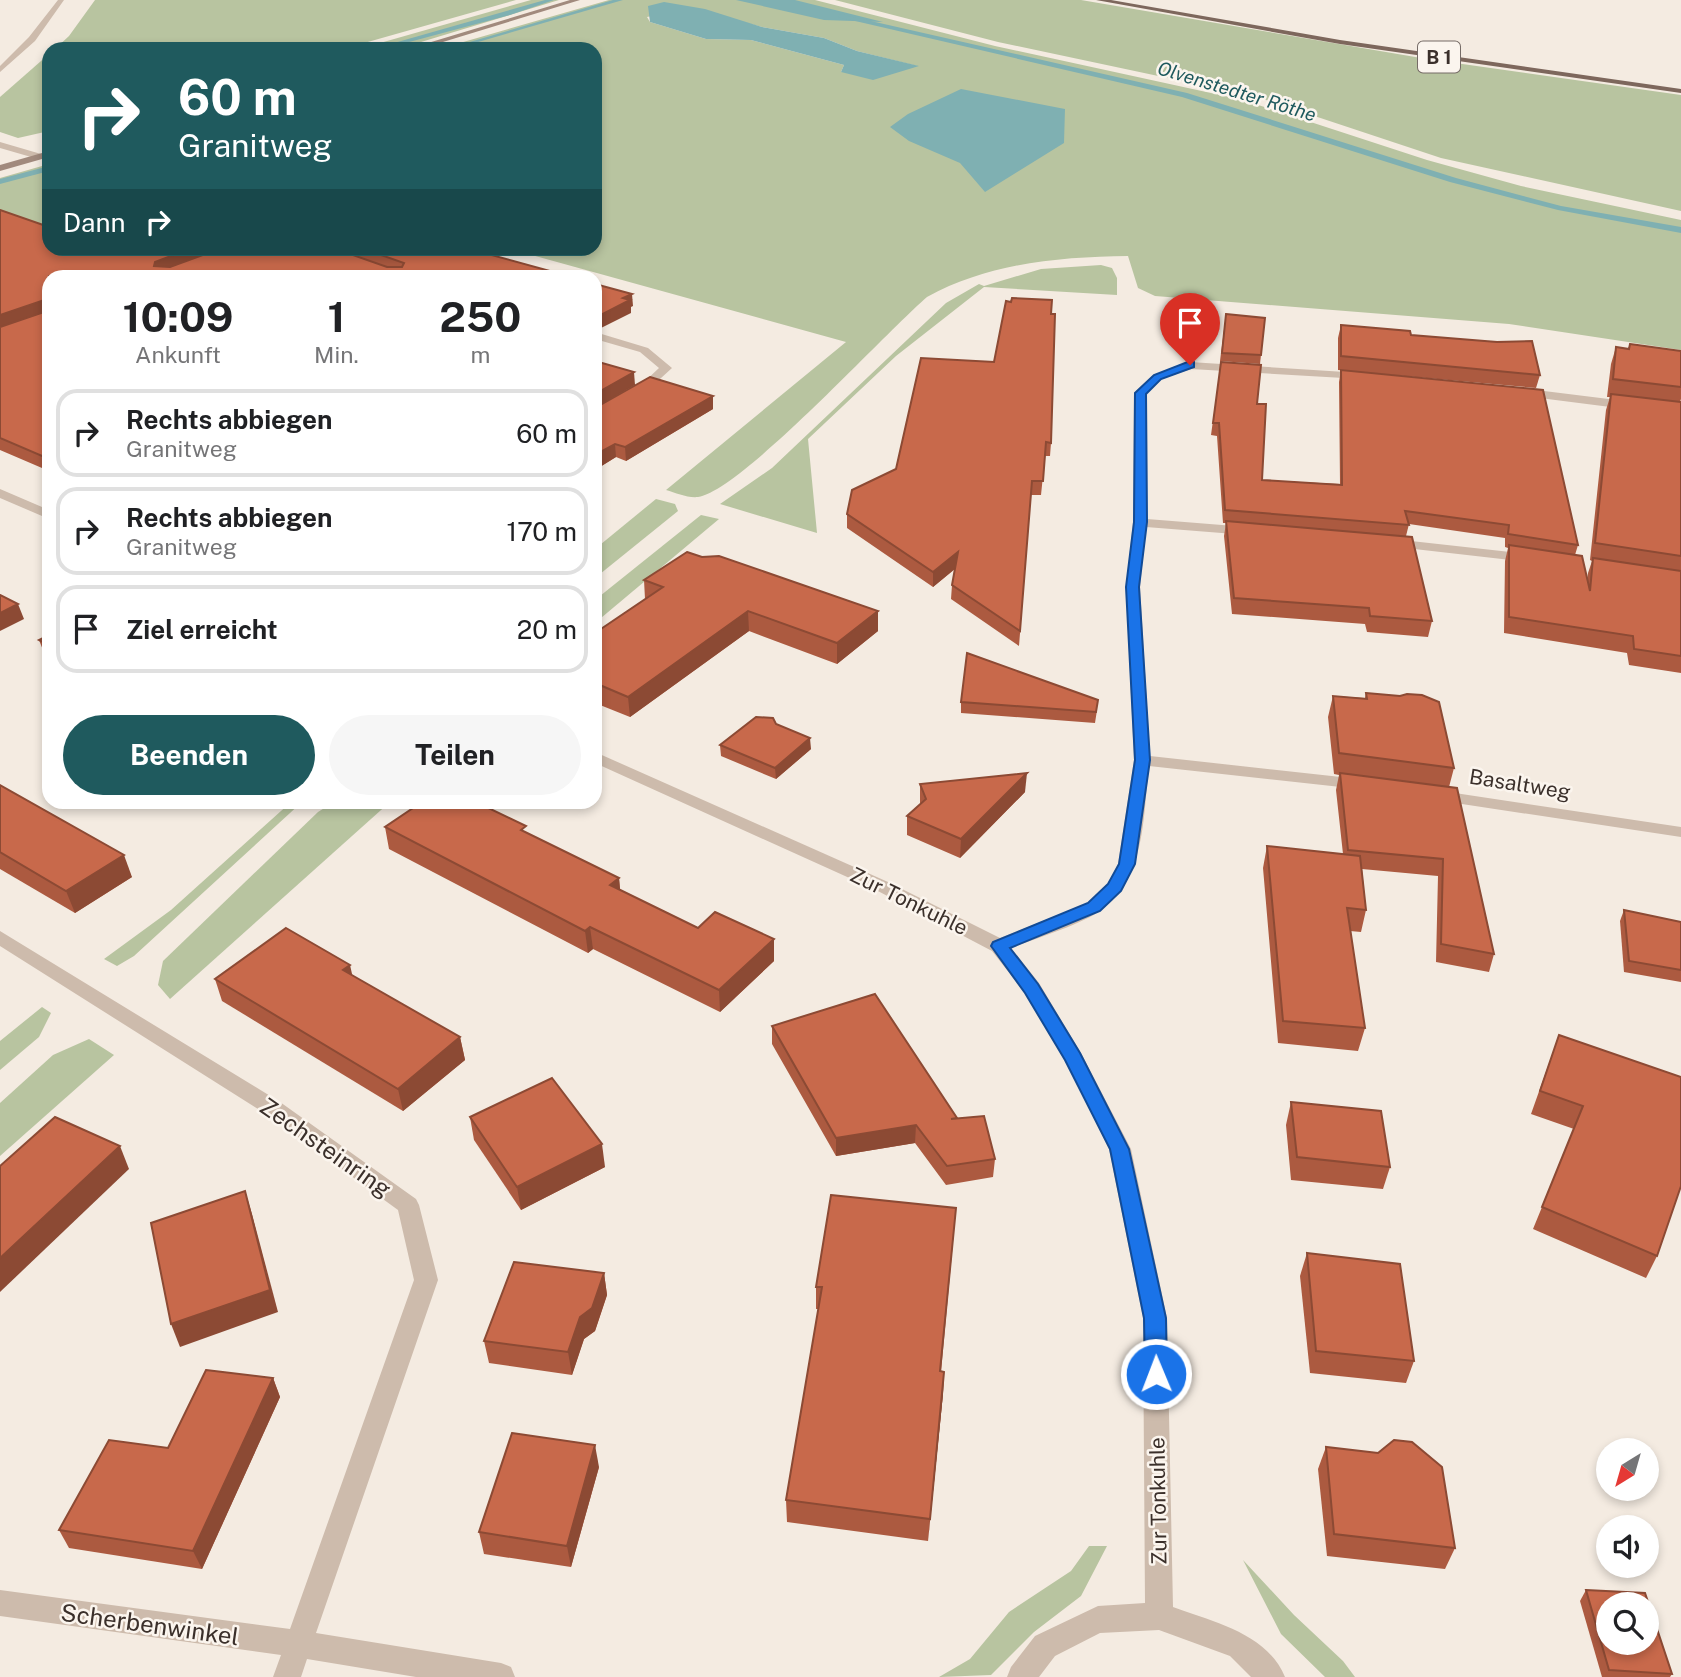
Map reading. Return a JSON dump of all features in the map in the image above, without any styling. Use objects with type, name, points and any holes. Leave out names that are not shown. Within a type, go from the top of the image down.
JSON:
[{"type":"main road","points":[[436,42],[577,0]]},
{"type":"main road","name":"B 1","points":[[1099,0],[1394,51],[1681,92]]},
{"type":"main road","points":[[1213,10],[1224,12]]},
{"type":"main road","name":"B 1","points":[[1441,46],[1517,57]]},
{"type":"main road","points":[[0,167],[42,155]]},
{"type":"street","points":[[0,70],[32,39],[61,0]]},
{"type":"street","points":[[0,145],[38,156]]},
{"type":"street","points":[[602,337],[644,350],[666,368],[645,387],[602,411]]},
{"type":"street","points":[[999,946],[1094,907],[1115,887],[1127,864],[1142,760],[1133,587],[1140,522],[1140,393],[1157,377],[1190,365],[1370,377]]},
{"type":"street","points":[[1508,391],[1681,412]]},
{"type":"street","points":[[0,493],[42,512]]},
{"type":"street","points":[[1140,522],[1264,532]]},
{"type":"street","points":[[1383,542],[1545,560]]},
{"type":"street","name":"Zur Tonkuhle","points":[[602,760],[882,886],[999,946],[1032,988],[1074,1058],[1120,1149],[1155,1318],[1159,1616]]},
{"type":"street","points":[[1142,760],[1371,786]]},
{"type":"street","name":"Basaltweg","points":[[1411,791],[1681,832]]},
{"type":"street","name":"Zechsteinring","points":[[0,937],[273,1108],[408,1205],[426,1280],[301,1644],[287,1677]]},
{"type":"street","name":"Scherbenwinkel","points":[[0,1603],[301,1644]]},
{"type":"street","points":[[1021,1677],[1045,1646],[1098,1620],[1159,1616],[1239,1645],[1271,1677]]},
{"type":"street","points":[[301,1644],[501,1677]]},
{"type":"green space","points":[[95,0],[516,0],[368,42],[63,42]]},
{"type":"green space","points":[[531,0],[559,0],[421,42],[384,42]]},
{"type":"green space","points":[[609,0],[815,0],[995,46],[1243,100],[1427,160],[1521,186],[1681,220],[1681,350],[1509,324],[1155,296],[1138,288],[1128,256],[1050,260],[975,276],[927,297],[778,441],[718,488],[698,497],[666,490],[846,342],[602,274],[602,270],[586,270],[535,256],[602,256],[602,42],[463,42]],"holes":[[[689,8],[762,27],[824,38],[857,51],[917,66],[841,72],[844,65],[751,40],[706,39],[650,22],[647,17]]]},
{"type":"green space","points":[[835,0],[1081,0],[1427,59],[1681,95],[1681,211],[1441,158],[1257,97],[998,42]]},
{"type":"green space","points":[[42,60],[42,133],[18,138],[0,132],[0,97]]},
{"type":"green space","points":[[42,166],[42,225],[0,211],[0,178]]},
{"type":"green space","points":[[1101,265],[1112,268],[1117,278],[1117,295],[984,287],[896,356],[808,439],[817,533],[720,504],[772,468],[946,303],[979,284],[984,286],[1041,269]]},
{"type":"green space","points":[[656,499],[675,504],[678,511],[602,572],[602,543]]},
{"type":"green space","points":[[701,515],[719,519],[602,617],[602,594]]},
{"type":"green space","points":[[283,809],[294,809],[134,956],[117,966],[104,959],[171,910]]},
{"type":"green space","points":[[323,809],[382,809],[170,999],[158,985],[163,961]]},
{"type":"green space","points":[[42,1007],[51,1013],[39,1037],[0,1070],[0,1041]]},
{"type":"green space","points":[[89,1039],[114,1055],[0,1156],[0,1103],[53,1055]]},
{"type":"green space","points":[[1089,1546],[1107,1546],[1081,1596],[1034,1632],[991,1675],[939,1677],[970,1659],[1009,1612],[1071,1571]]},
{"type":"green space","points":[[1243,1560],[1294,1615],[1343,1661],[1355,1677],[1325,1677],[1281,1634]]},
{"type":"water","points":[[736,0],[795,0],[883,22],[824,20]]},
{"type":"water","points":[[664,2],[705,9],[762,27],[824,38],[857,51],[919,66],[873,80],[841,72],[844,65],[751,40],[706,39],[650,22],[648,6]]},
{"type":"water","points":[[961,89],[1065,109],[1064,143],[985,192],[960,163],[909,141],[890,127],[908,114]]},
{"type":"building","points":[[0,210],[42,225],[42,256],[171,256],[155,262],[154,266],[170,267],[200,256],[356,256],[387,267],[402,267],[404,263],[384,256],[495,256],[546,270],[42,270],[42,301],[0,315]]},
{"type":"building","points":[[602,286],[632,294],[623,298],[630,300],[602,314]]},
{"type":"building","points":[[1012,298],[1052,300],[1051,314],[1055,314],[1051,443],[1046,442],[1043,481],[1032,481],[1020,631],[952,585],[958,552],[933,572],[847,514],[852,490],[896,469],[921,358],[994,362],[1006,301],[1011,302]]},
{"type":"building","points":[[42,313],[42,456],[0,438],[0,327]]},
{"type":"building","points":[[1226,314],[1265,318],[1261,355],[1222,353]]},
{"type":"building","points":[[1341,325],[1410,331],[1411,335],[1497,342],[1532,341],[1540,375],[1341,356]]},
{"type":"building","points":[[1630,344],[1681,351],[1681,387],[1613,379],[1616,347],[1629,349]]},
{"type":"building","points":[[1221,362],[1261,365],[1257,404],[1266,404],[1262,480],[1342,485],[1341,370],[1543,390],[1578,545],[1508,534],[1509,525],[1405,511],[1409,525],[1225,510],[1219,423],[1213,423]]},
{"type":"building","points":[[602,363],[634,372],[602,390]]},
{"type":"building","points":[[650,377],[713,396],[625,447],[615,444],[602,451],[602,404]]},
{"type":"building","points":[[1611,394],[1681,402],[1681,556],[1595,543]]},
{"type":"building","points":[[1226,521],[1412,537],[1432,621],[1370,616],[1369,608],[1234,598]]},
{"type":"building","points":[[1509,545],[1582,556],[1590,591],[1593,558],[1681,571],[1681,656],[1634,649],[1633,636],[1509,617]]},
{"type":"building","points":[[687,552],[702,557],[719,556],[878,611],[837,643],[748,611],[628,697],[602,686],[602,628],[663,587],[644,580]]},
{"type":"building","points":[[0,595],[18,604],[0,613]]},
{"type":"building","points":[[967,653],[1098,700],[1096,712],[961,702]]},
{"type":"building","points":[[1366,693],[1422,695],[1439,702],[1454,768],[1339,753],[1333,696],[1367,699]]},
{"type":"building","points":[[756,717],[773,718],[776,724],[810,738],[775,768],[720,745]]},
{"type":"building","points":[[1027,773],[961,839],[907,816],[926,799],[920,784]]},
{"type":"building","points":[[1340,773],[1457,788],[1494,954],[1441,944],[1443,859],[1348,850]]},
{"type":"building","points":[[0,785],[124,855],[66,891],[0,852]]},
{"type":"building","points":[[412,809],[491,809],[526,826],[521,830],[619,878],[610,885],[698,928],[715,912],[774,939],[719,990],[590,927],[585,931],[385,827]]},
{"type":"building","points":[[1267,846],[1360,856],[1366,910],[1347,908],[1365,1028],[1283,1021]]},
{"type":"building","points":[[1624,910],[1681,922],[1681,970],[1629,961]]},
{"type":"building","points":[[286,928],[350,965],[343,970],[460,1037],[398,1089],[215,979]]},
{"type":"building","points":[[875,994],[957,1118],[951,1119],[984,1116],[995,1159],[947,1166],[916,1125],[836,1138],[772,1026]]},
{"type":"building","points":[[1559,1035],[1681,1077],[1681,1186],[1657,1256],[1542,1207],[1583,1106],[1540,1091]]},
{"type":"building","points":[[552,1078],[602,1144],[517,1187],[470,1117]]},
{"type":"building","points":[[1291,1102],[1381,1111],[1390,1167],[1297,1157]]},
{"type":"building","points":[[55,1117],[120,1146],[0,1258],[0,1166]]},
{"type":"building","points":[[245,1191],[270,1290],[171,1324],[151,1223]]},
{"type":"building","points":[[831,1195],[956,1208],[940,1371],[944,1372],[930,1519],[786,1500],[822,1287],[816,1287]]},
{"type":"building","points":[[1307,1253],[1400,1264],[1414,1361],[1316,1351]]},
{"type":"building","points":[[514,1262],[604,1273],[592,1308],[580,1317],[568,1352],[484,1341]]},
{"type":"building","points":[[206,1370],[273,1378],[193,1551],[59,1530],[109,1440],[168,1448]]},
{"type":"building","points":[[512,1433],[595,1445],[567,1546],[479,1532]]},
{"type":"building","points":[[1394,1440],[1412,1442],[1442,1467],[1455,1548],[1334,1534],[1326,1447],[1378,1453]]},
{"type":"building","points":[[1586,1590],[1625,1592],[1596,1592],[1596,1625]]},
{"type":"building","points":[[1659,1635],[1672,1674],[1609,1670],[1605,1655],[1659,1655]]},
{"type":"waterway","points":[[403,42],[551,0]]},
{"type":"waterway","points":[[473,42],[620,0]]},
{"type":"waterway","name":"Olvenstedter Röthe","points":[[840,16],[1184,95],[1453,180],[1561,208],[1681,230]]},
{"type":"waterway","points":[[0,182],[42,170]]},
{"type":"route","points":[[1156,1374],[1155,1318],[1120,1149],[1074,1058],[1032,988],[999,946],[1094,907],[1115,887],[1127,864],[1142,760],[1133,587],[1140,522],[1140,393],[1157,377],[1190,365]]}]
